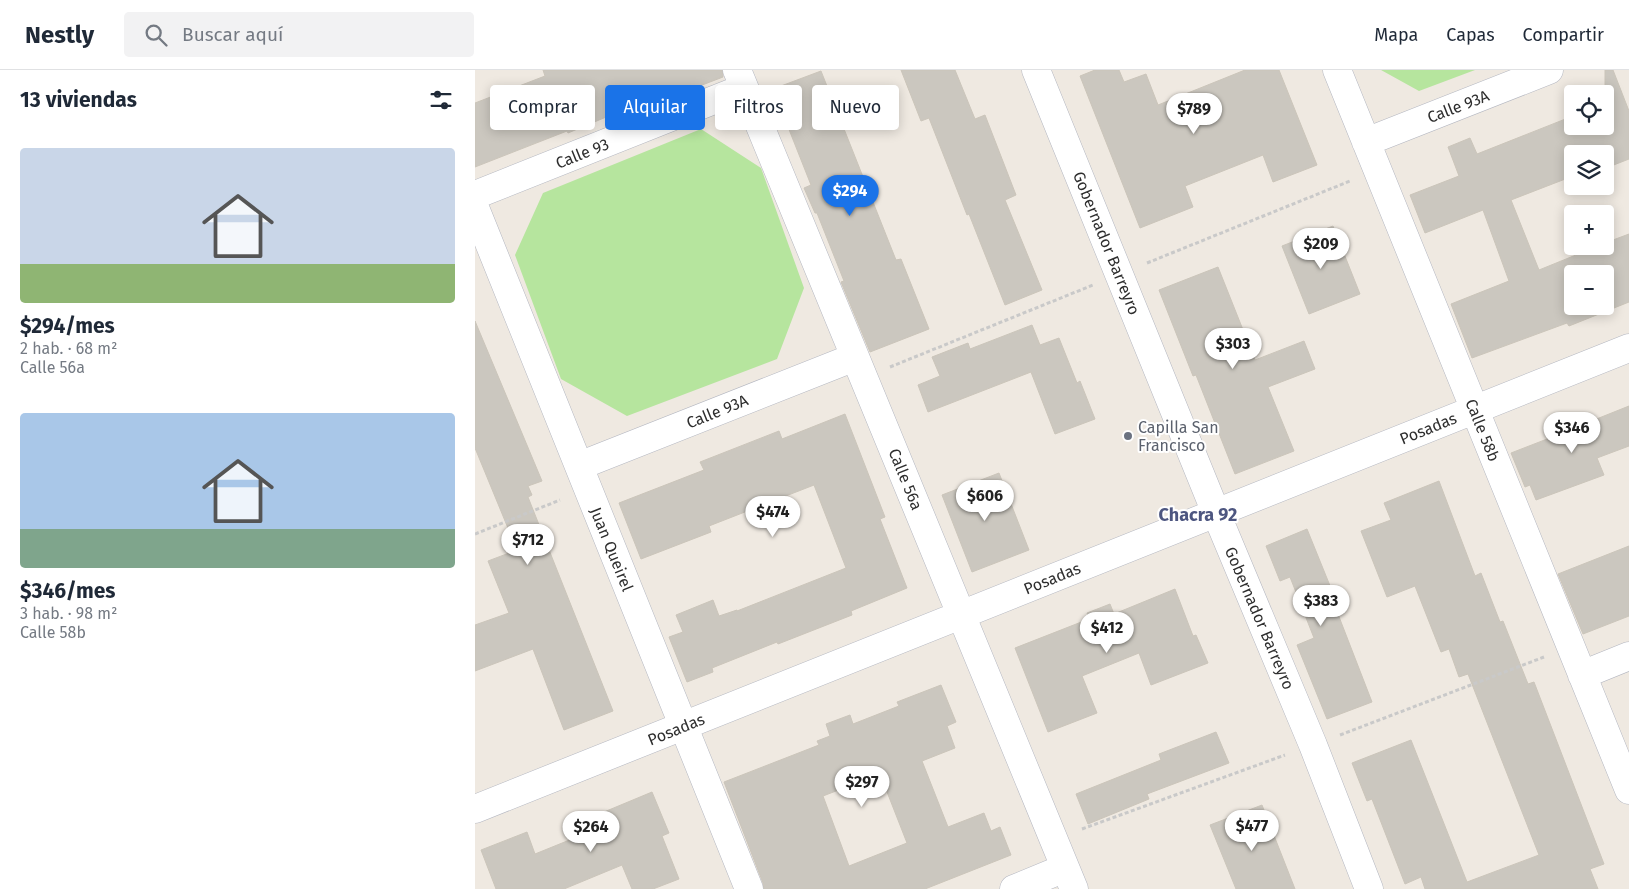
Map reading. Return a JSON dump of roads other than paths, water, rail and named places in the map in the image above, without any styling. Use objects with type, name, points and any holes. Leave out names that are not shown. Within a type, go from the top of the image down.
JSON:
[{"type":"street","name":"Gobernador Barreyro","points":[[1036,70],[1216,513],[1313,745],[1369,889]]},
{"type":"street","name":"Calle 58b","points":[[1337,70],[1629,790]]},
{"type":"street","name":"Calle 93A","points":[[1366,142],[1549,70]]},
{"type":"street","name":"Calle 93","points":[[475,195],[741,79]]},
{"type":"street","name":"Calle 56a","points":[[741,79],[1070,878]]},
{"type":"street","name":"Juan Queirel","points":[[475,208],[749,889]]},
{"type":"street","name":"Posadas","points":[[475,809],[1629,348]]},
{"type":"street","name":"Calle 93A","points":[[583,478],[855,357]]},
{"type":"street","points":[[1583,675],[1629,656]]},
{"type":"street","points":[[1014,889],[1070,878]]},
{"type":"place","name":"Capilla San Francisco","points":[[1128,436]]},
{"type":"district","name":"Chacra 92","points":[[1198,515]]}]
